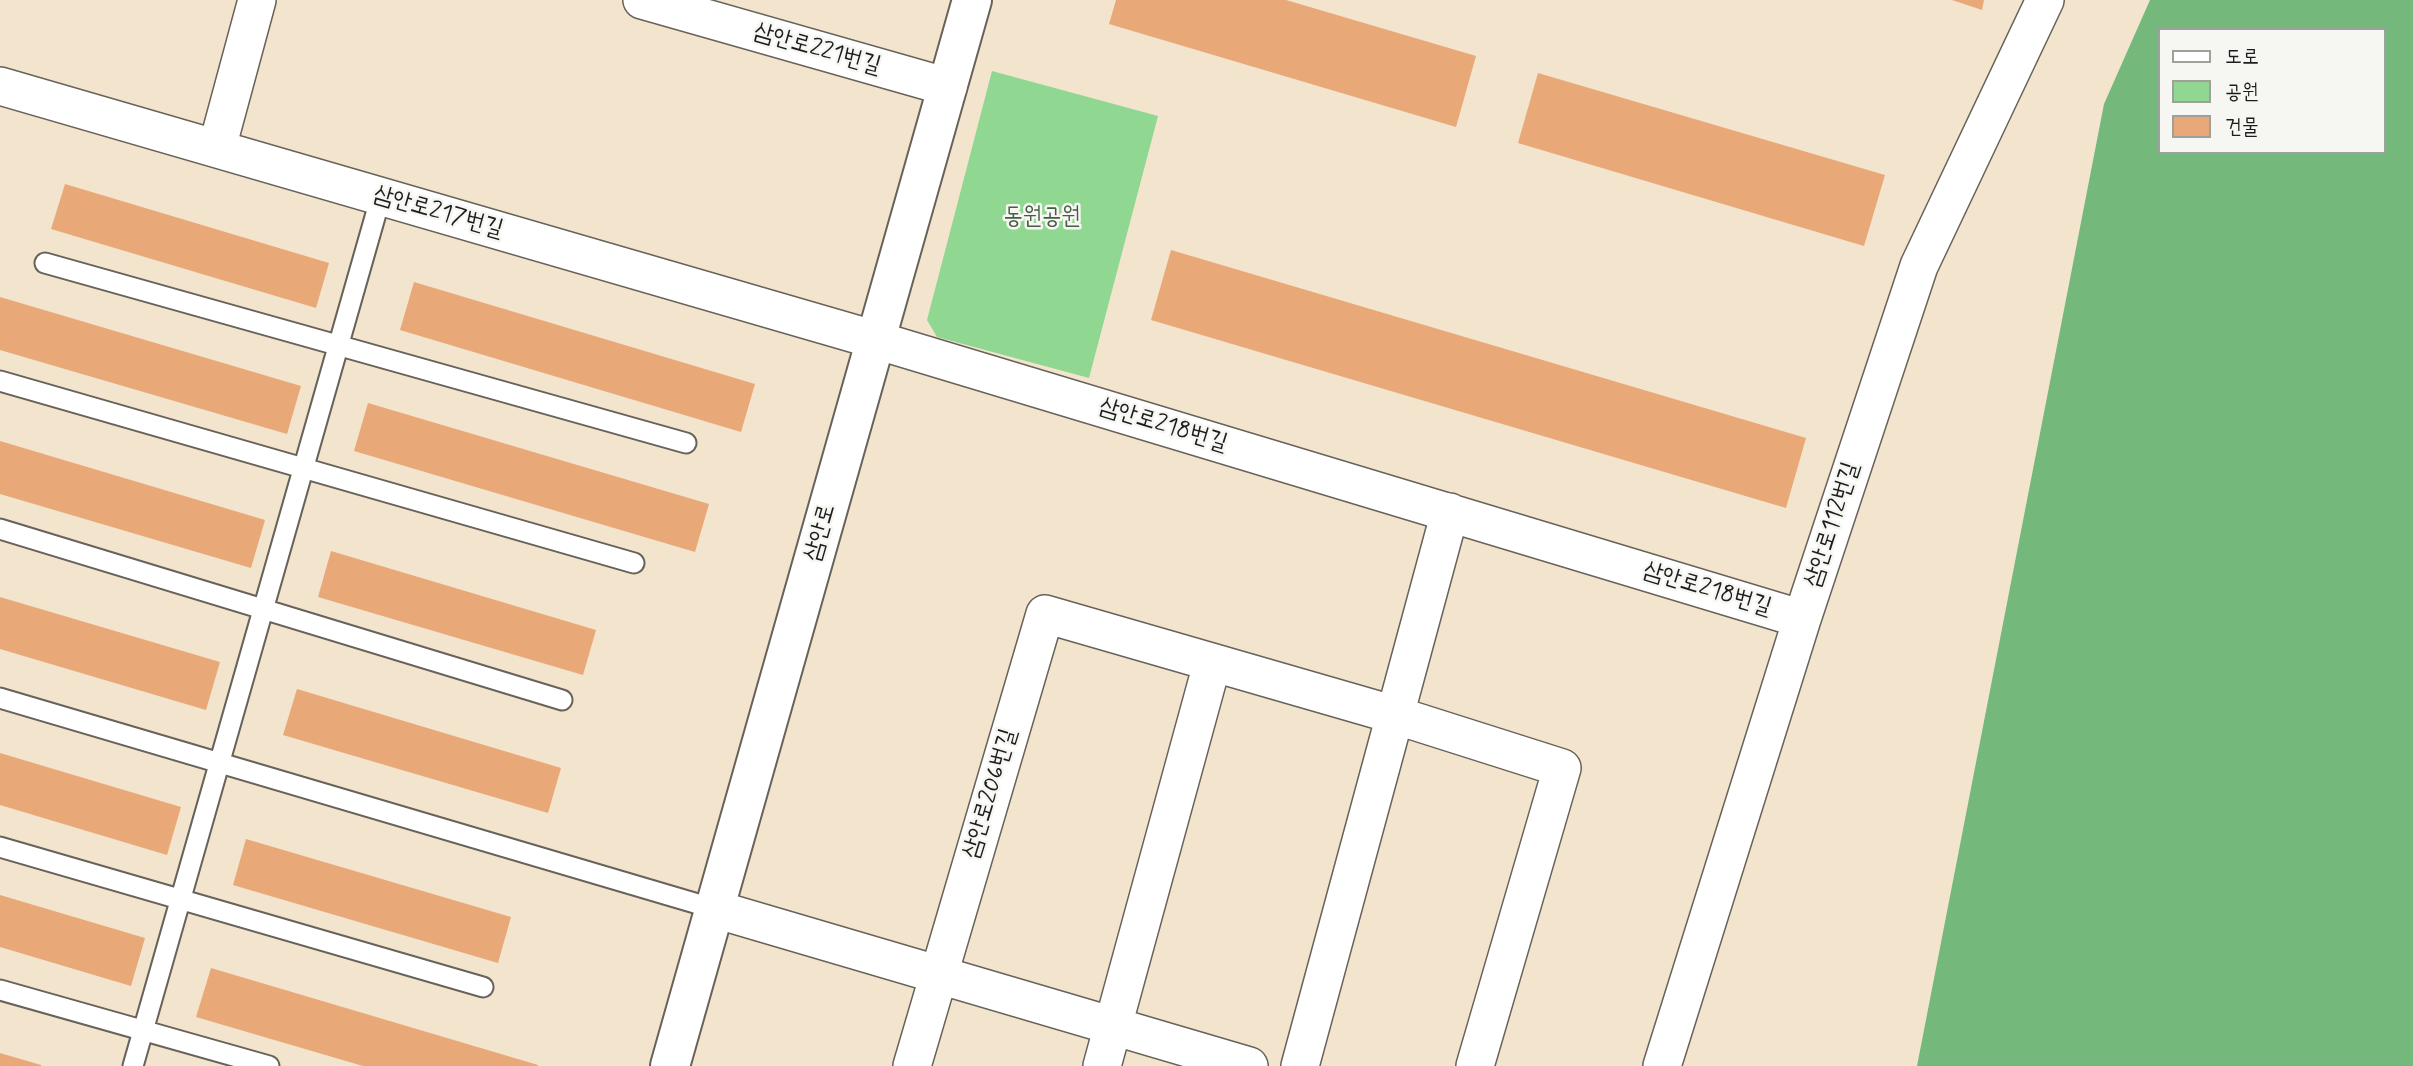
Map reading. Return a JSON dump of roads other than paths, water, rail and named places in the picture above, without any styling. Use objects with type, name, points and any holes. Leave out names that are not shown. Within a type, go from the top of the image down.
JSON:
[{"type":"main road","name":"삼안로","points":[[670,1066],[972,0]]},
{"type":"street","points":[[217,148],[257,0]]},
{"type":"street","name":"삼안로221번길","points":[[642,0],[689,6],[948,87]]},
{"type":"street","name":"삼안로112번길","points":[[1662,1066],[1802,619],[1919,265],[2045,0]]},
{"type":"street","name":"삼안로217번길","points":[[0,86],[876,340]]},
{"type":"street","name":"삼안로218번길","points":[[876,340],[1802,619]]},
{"type":"street","points":[[1300,1066],[1450,513]]},
{"type":"street","name":"삼안로206번길","points":[[912,1066],[1045,614],[1212,664]]},
{"type":"street","points":[[1102,1066],[1212,664],[1395,715],[1562,768],[1475,1066]]},
{"type":"street","points":[[715,909],[1249,1066]]},
{"type":"lane","points":[[134,1066],[381,196]]},
{"type":"lane","points":[[45,263],[686,443]]},
{"type":"lane","points":[[0,381],[634,563]]},
{"type":"lane","points":[[0,529],[562,700]]},
{"type":"lane","points":[[0,698],[715,909]]},
{"type":"lane","points":[[0,846],[483,987]]},
{"type":"lane","points":[[0,990],[268,1066]]},
{"type":"park label","name":"동원공원","points":[[1042,218]]}]
